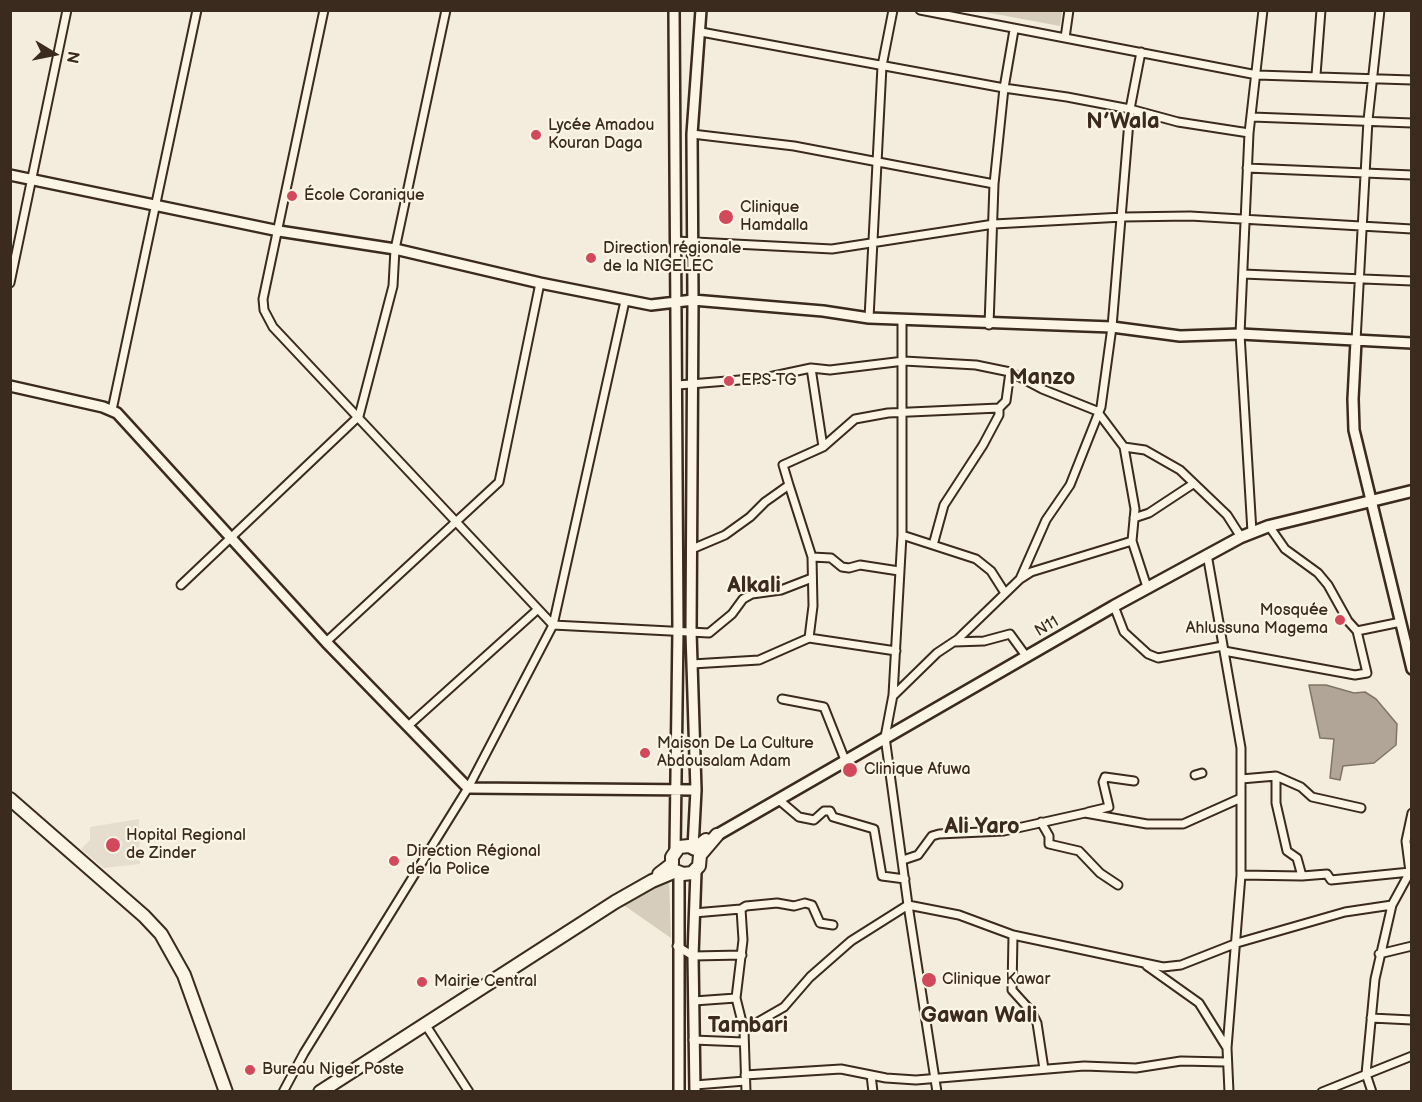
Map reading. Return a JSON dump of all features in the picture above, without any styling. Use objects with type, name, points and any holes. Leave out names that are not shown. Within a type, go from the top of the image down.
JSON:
[{"type":"highway","points":[[10,799],[144,916],[160,934],[184,975],[226,1092]]},
{"type":"highway","points":[[10,808],[154,936],[177,976],[219,1092]]},
{"type":"highway","points":[[696,850],[717,835]]},
{"type":"highway","points":[[676,869],[675,850],[684,846],[696,850]]},
{"type":"highway","points":[[676,869],[687,874],[696,871],[699,866],[696,850]]},
{"type":"highway","points":[[320,1092],[425,1023],[652,881],[676,869]]},
{"type":"main road","name":"N11","points":[[717,835],[1147,587],[1246,534],[1269,526],[1412,491]]},
{"type":"street","points":[[10,283],[67,10]]},
{"type":"street","points":[[112,410],[157,207],[197,10]]},
{"type":"street","points":[[324,10],[263,299],[268,320],[553,625],[691,632],[713,631],[732,614],[742,599],[752,594],[781,590],[812,578]]},
{"type":"street","points":[[181,585],[359,416],[393,286],[395,249],[446,10]]},
{"type":"street","points":[[674,10],[678,385],[675,850]]},
{"type":"street","points":[[696,850],[691,632],[692,134],[701,10]]},
{"type":"street","points":[[869,318],[871,243],[882,66],[893,10]]},
{"type":"street","points":[[920,10],[1014,30],[1257,75],[1316,75],[1412,80]]},
{"type":"street","points":[[1065,38],[1069,10]]},
{"type":"street","points":[[1246,534],[1240,334],[1249,133],[1263,10]]},
{"type":"street","points":[[1316,75],[1321,10]]},
{"type":"street","points":[[1380,10],[1368,120],[1353,399],[1354,430],[1412,669]]},
{"type":"street","points":[[989,325],[994,184],[1004,88],[1014,30]]},
{"type":"street","points":[[701,32],[1130,109],[1178,122],[1249,133]]},
{"type":"street","points":[[1020,579],[1046,520],[1070,485],[1104,396],[1123,217],[1130,109],[1141,52]]},
{"type":"street","points":[[1252,117],[1412,123]]},
{"type":"street","points":[[692,134],[794,146],[994,184]]},
{"type":"street","points":[[1247,168],[1412,175]]},
{"type":"street","points":[[10,174],[157,207],[279,231],[395,249],[540,283],[651,305],[693,300],[823,311],[869,318],[989,325],[1112,327],[1180,336],[1240,334],[1412,344]]},
{"type":"street","points":[[676,241],[812,249],[871,243],[994,224],[1123,217],[1190,216],[1412,229]]},
{"type":"street","points":[[1243,274],[1412,281]]},
{"type":"street","points":[[326,642],[499,482],[540,283]]},
{"type":"street","points":[[283,1092],[304,1053],[468,788],[553,625],[625,301]]},
{"type":"street","points":[[902,320],[904,361],[902,535],[893,695],[885,737],[937,1092]]},
{"type":"street","points":[[678,385],[764,378],[811,368],[830,370],[904,361],[976,365],[1010,372],[1042,389],[1097,411],[1124,447],[1132,486],[1134,519],[1132,541],[1147,587]]},
{"type":"street","points":[[811,368],[823,447]]},
{"type":"street","points":[[809,638],[813,606],[812,557],[783,465],[823,447],[855,419],[888,412],[999,408],[1006,402],[1010,372]]},
{"type":"street","points":[[10,386],[112,410],[326,642],[468,788],[696,790]]},
{"type":"street","points":[[933,545],[944,505],[982,445],[999,415],[999,408]]},
{"type":"street","points":[[1124,447],[1145,450],[1180,470],[1193,484],[1202,488],[1246,534]]},
{"type":"street","points":[[692,549],[725,535],[789,484]]},
{"type":"street","points":[[1134,519],[1158,508],[1193,484]]},
{"type":"street","points":[[1114,606],[1124,632],[1148,654],[1158,658],[1224,648],[1366,676],[1367,668],[1357,632],[1348,621],[1328,585],[1318,573],[1285,549],[1269,526]]},
{"type":"street","points":[[902,535],[976,559],[992,571],[1005,592]]},
{"type":"street","points":[[893,695],[1020,579],[1031,572],[1132,541]]},
{"type":"street","points":[[1207,554],[1238,726],[1241,779],[1241,875],[1226,1062],[1230,1092]]},
{"type":"street","points":[[812,557],[831,558],[849,568],[861,565],[899,571]]},
{"type":"street","points":[[408,726],[537,610]]},
{"type":"street","points":[[1357,632],[1401,622]]},
{"type":"street","points":[[951,642],[966,644],[1010,634],[1026,656]]},
{"type":"street","points":[[692,664],[759,660],[809,638],[896,651]]},
{"type":"street","points":[[782,699],[824,707],[845,760]]},
{"type":"street","points":[[1241,779],[1276,776],[1300,787],[1312,796],[1361,808]]},
{"type":"street","points":[[1276,776],[1276,803],[1287,851],[1297,858],[1302,876]]},
{"type":"street","points":[[903,860],[918,855],[932,836],[1004,831],[1109,807],[1103,782],[1105,777],[1134,781]]},
{"type":"street","points":[[1085,813],[1137,822],[1176,825],[1241,798]]},
{"type":"street","points":[[778,800],[799,817],[814,820],[824,811],[830,811],[833,817],[874,829],[882,876],[905,879]]},
{"type":"street","points":[[1372,1092],[1365,1074],[1379,954],[1392,905],[1411,875],[1406,841],[1412,813]]},
{"type":"street","points":[[1041,822],[1049,836],[1049,844],[1079,851],[1100,873],[1118,885]]},
{"type":"street","points":[[676,869],[679,1092]]},
{"type":"street","points":[[696,871],[693,956],[695,1088],[745,1078],[841,1069],[900,1079],[936,1079],[1084,1066],[1136,1068],[1181,1061],[1226,1062]]},
{"type":"street","points":[[1241,875],[1327,874],[1330,880],[1351,880],[1411,875]]},
{"type":"street","points":[[694,913],[777,903],[794,906],[805,903],[812,905],[820,923],[833,925]]},
{"type":"street","points":[[744,1030],[784,1007],[810,977],[851,941],[908,905],[959,915],[1013,935],[1163,968],[1181,965],[1237,943],[1364,908],[1392,905]]},
{"type":"street","points":[[741,909],[744,928],[736,998],[744,1030],[746,1092]]},
{"type":"street","points":[[1013,935],[1012,990],[1031,1011],[1037,1023],[1044,1069]]},
{"type":"street","points":[[677,946],[693,956],[742,955]]},
{"type":"street","points":[[1379,954],[1412,946]]},
{"type":"street","points":[[1143,964],[1199,1003],[1227,1048]]},
{"type":"street","points":[[694,1001],[736,998]]},
{"type":"street","points":[[1371,1018],[1412,1020]]},
{"type":"street","points":[[425,1023],[469,1092]]},
{"type":"street","points":[[693,1040],[743,1042]]},
{"type":"street","points":[[1322,1092],[1412,1056]]},
{"type":"street","points":[[872,1075],[873,1092]]},
{"type":"shaded area","points":[[1062,10],[1060,26],[979,11]]},
{"type":"shaded area","points":[[1309,685],[1326,685],[1354,693],[1365,692],[1376,699],[1397,724],[1396,745],[1374,763],[1343,766],[1340,780],[1330,778],[1334,739],[1320,738]]},
{"type":"shaded area","name":"Hopital Regional de Zinder","points":[[139,819],[140,864],[104,868],[81,849],[90,840],[90,827]]},
{"type":"shaded area","points":[[669,877],[671,938],[622,904]]},
{"type":"place","name":"Lycée Amadou Kouran Daga","points":[[536,135]]},
{"type":"place","name":"École Coranique","points":[[292,196]]},
{"type":"place","name":"Clinique Hamdalla","points":[[726,217]]},
{"type":"place","name":"Direction régionale de la NIGELEC","points":[[591,258]]},
{"type":"place","name":"EPS-TG","points":[[729,381]]},
{"type":"place","name":"Mosquée Ahlussuna Magema","points":[[1340,620]]},
{"type":"place","name":"Maison De La Culture Abdousalam Adam","points":[[645,753]]},
{"type":"place","name":"Clinique Afuwa","points":[[850,770]]},
{"type":"place","name":"Hopital Regional de Zinder","points":[[113,845]]},
{"type":"place","name":"Direction Régional de la Police","points":[[394,861]]},
{"type":"place","name":"Clinique Kawar","points":[[929,980]]},
{"type":"place","name":"Mairie Central","points":[[422,982]]},
{"type":"place","name":"Bureau Niger Poste","points":[[250,1070]]},
{"type":"district","name":"N’Wala","points":[[1123,122]]},
{"type":"district","name":"Manzo","points":[[1042,378]]},
{"type":"district","name":"Alkali","points":[[754,586]]},
{"type":"district","name":"Ali Yaro","points":[[982,827]]},
{"type":"district","name":"Gawan Wali","points":[[979,1016]]},
{"type":"district","name":"Tambari","points":[[748,1026]]}]
